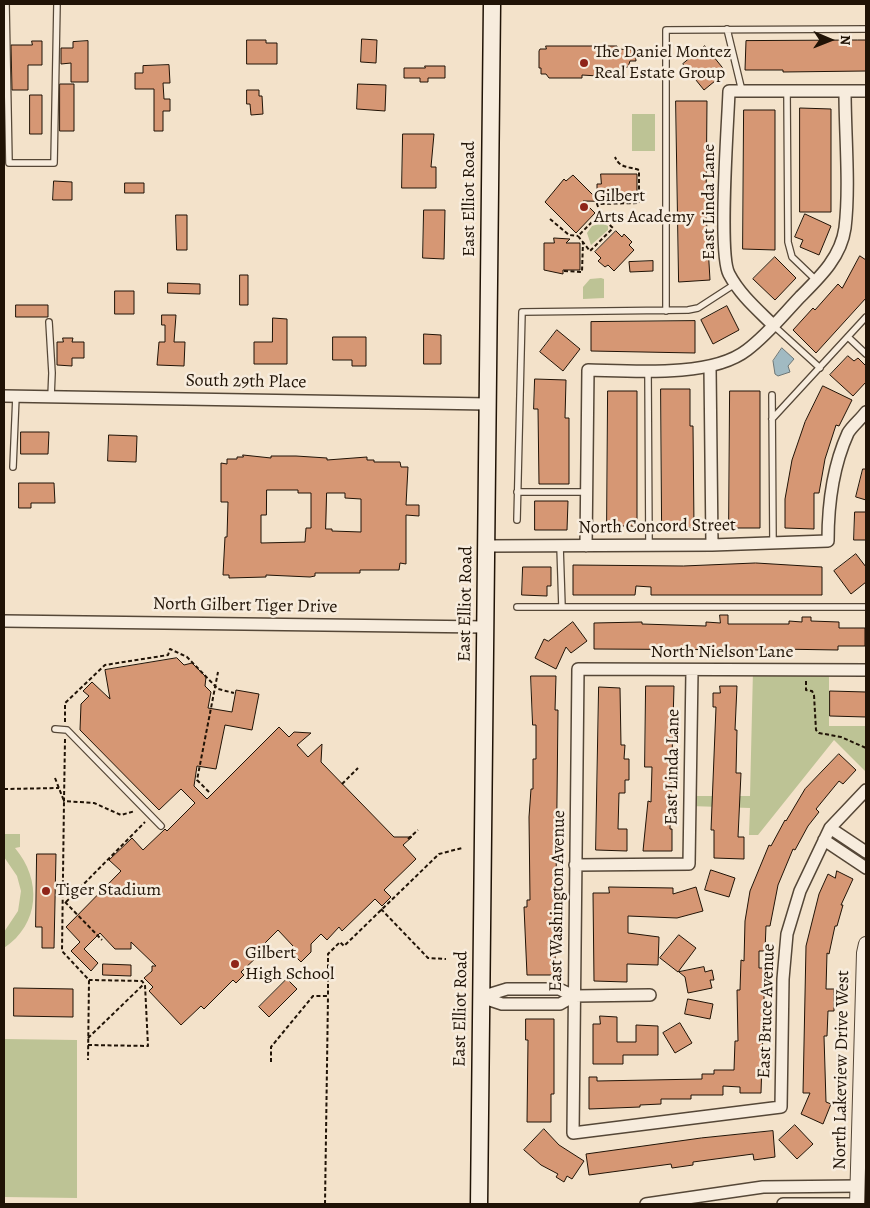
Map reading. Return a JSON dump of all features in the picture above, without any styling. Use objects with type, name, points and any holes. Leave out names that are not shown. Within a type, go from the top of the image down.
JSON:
[{"type":"main road","name":"East Elliot Road","points":[[479,1204],[492,4]]},
{"type":"street","name":"East Linda Lane","points":[[742,91],[729,91],[724,237],[728,272],[743,295],[774,326]]},
{"type":"street","points":[[742,91],[866,91]]},
{"type":"street","points":[[586,546],[588,370],[648,372],[710,366],[746,352],[774,326],[836,257],[844,229],[845,92]]},
{"type":"street","points":[[710,366],[712,545]]},
{"type":"street","name":"South 29th Place","points":[[10,396],[488,404]]},
{"type":"street","name":"North Concord Street","points":[[486,546],[712,545],[828,541],[828,509],[836,473],[849,432],[866,412]]},
{"type":"street","name":"North Gilbert Tiger Drive","points":[[4,621],[485,627]]},
{"type":"street","name":"North Nielson Lane","points":[[578,669],[866,670]]},
{"type":"street","name":"East Washington Avenue","points":[[574,1133],[578,669]]},
{"type":"street","name":"East Linda Lane","points":[[575,865],[689,864],[692,670]]},
{"type":"street","name":"East Bruce Avenue","points":[[574,1133],[781,1107],[783,979],[787,934],[800,891],[830,828],[866,790]]},
{"type":"street","points":[[830,828],[866,852]]},
{"type":"street","points":[[824,840],[866,868]]},
{"type":"street","name":"North Lakeview Drive West","points":[[858,1198],[864,953],[866,944]]},
{"type":"street","points":[[481,997],[502,1004],[560,1004],[574,996],[650,995]]},
{"type":"street","points":[[646,1204],[763,1186],[858,1198]]},
{"type":"street","points":[[783,1204],[858,1198]]},
{"type":"lane","points":[[6,4],[9,163],[54,163],[57,4]]},
{"type":"lane","points":[[727,29],[742,91]]},
{"type":"lane","points":[[666,311],[666,30],[866,29]]},
{"type":"lane","points":[[788,91],[788,242],[792,257],[816,280]]},
{"type":"lane","points":[[517,520],[522,312],[666,311],[698,308],[735,284]]},
{"type":"lane","points":[[772,419],[866,317]]},
{"type":"lane","points":[[49,322],[52,373],[51,397]]},
{"type":"lane","points":[[774,326],[820,368]]},
{"type":"lane","points":[[848,337],[866,354]]},
{"type":"lane","points":[[648,372],[649,545]]},
{"type":"lane","points":[[772,395],[773,543]]},
{"type":"lane","points":[[10,396],[13,468]]},
{"type":"lane","points":[[518,492],[587,492]]},
{"type":"lane","points":[[560,546],[562,607]]},
{"type":"lane","points":[[517,607],[866,607]]},
{"type":"lane","points":[[55,729],[65,730],[161,826]]},
{"type":"path","points":[[550,219],[569,235],[578,236],[590,251],[613,228],[604,220],[597,204],[639,204],[639,170],[625,168],[618,163],[616,157]]},
{"type":"path","points":[[578,236],[601,213]]},
{"type":"path","points":[[564,272],[582,272],[583,242]]},
{"type":"path","points":[[88,1060],[89,980],[62,951],[65,704],[105,665],[168,655],[170,649],[187,657],[218,689],[234,693]]},
{"type":"path","points":[[806,670],[806,690],[812,691],[814,695],[816,730],[819,733],[841,737],[866,748]]},
{"type":"path","points":[[209,792],[197,780],[218,672]]},
{"type":"path","points":[[342,784],[358,768]]},
{"type":"path","points":[[55,778],[64,801]]},
{"type":"path","points":[[4,789],[59,788]]},
{"type":"path","points":[[64,801],[94,802],[121,815],[144,807]]},
{"type":"path","points":[[64,902],[152,816]]},
{"type":"path","points":[[408,839],[418,830]]},
{"type":"path","points":[[325,1204],[328,954],[340,942],[344,946],[439,854],[462,848]]},
{"type":"path","points":[[64,902],[102,940]]},
{"type":"path","points":[[381,909],[428,958],[446,959]]},
{"type":"path","points":[[89,980],[142,981],[144,984]]},
{"type":"path","points":[[88,1038],[144,984]]},
{"type":"path","points":[[88,1045],[148,1046],[144,984]]},
{"type":"path","points":[[271,1062],[271,1047],[313,996],[328,996]]},
{"type":"green space","points":[[632,114],[655,114],[655,151],[632,151]]},
{"type":"green space","points":[[602,223],[608,226],[608,230],[591,245],[587,233],[592,226]]},
{"type":"green space","points":[[590,279],[604,279],[604,298],[583,299],[583,287]]},
{"type":"green space","points":[[753,670],[829,670],[829,726],[866,726],[866,772],[834,740],[758,835],[749,835],[750,808],[690,806],[690,796],[750,796]]},
{"type":"green space","points":[[4,834],[20,834],[20,847],[15,848],[24,860],[30,874],[33,887],[33,901],[25,927],[4,948],[4,932],[18,911],[21,891],[17,876],[4,857]]},
{"type":"green space","points":[[4,1039],[77,1040],[77,1198],[4,1197]]},
{"type":"water","points":[[782,348],[794,359],[788,366],[790,372],[778,376],[775,374],[773,361]]},
{"type":"building","points":[[362,39],[377,40],[376,63],[361,62]]},
{"type":"building","points":[[247,40],[266,40],[266,43],[277,43],[277,64],[247,64]]},
{"type":"building","points":[[866,40],[866,71],[783,72],[783,70],[745,70],[746,41]]},
{"type":"building","points":[[32,41],[42,41],[42,65],[28,65],[28,90],[12,90],[11,45],[32,45]]},
{"type":"building","points":[[88,41],[88,82],[71,82],[71,63],[61,64],[61,48],[73,48],[73,42]]},
{"type":"building","name":"The Daniel Montez Real Estate Group","points":[[546,46],[617,46],[617,49],[635,50],[636,61],[630,61],[628,67],[617,70],[617,76],[614,77],[582,75],[582,78],[549,78],[546,74],[541,74],[541,68],[539,68],[539,51],[540,49],[546,49]]},
{"type":"building","points":[[705,46],[726,72],[704,90],[683,64]]},
{"type":"building","points":[[169,65],[170,83],[163,83],[164,99],[170,99],[170,111],[163,111],[163,131],[154,131],[154,89],[135,89],[135,73],[143,73],[143,66]]},
{"type":"building","points":[[425,66],[445,66],[445,78],[428,78],[428,82],[420,82],[420,78],[404,78],[404,68],[425,68]]},
{"type":"building","points":[[60,84],[74,84],[74,131],[60,131]]},
{"type":"building","points":[[358,84],[386,85],[385,111],[357,109]]},
{"type":"building","points":[[247,90],[259,90],[259,96],[262,96],[263,114],[251,115],[250,104],[247,104]]},
{"type":"building","points":[[30,95],[42,95],[42,134],[30,134]]},
{"type":"building","points":[[676,101],[707,101],[706,212],[710,280],[679,282]]},
{"type":"building","points":[[800,108],[831,109],[831,212],[800,212]]},
{"type":"building","points":[[744,110],[775,110],[775,250],[743,249]]},
{"type":"building","points":[[403,134],[434,134],[431,167],[436,167],[436,188],[402,188]]},
{"type":"building","points":[[601,174],[637,174],[637,202],[583,201],[595,213],[576,233],[545,202],[564,179],[566,181],[573,175],[597,199],[597,184],[601,184]]},
{"type":"building","points":[[54,181],[72,182],[72,200],[53,200]]},
{"type":"building","points":[[125,183],[144,183],[144,193],[125,193]]},
{"type":"building","points":[[424,210],[445,210],[444,259],[423,258]]},
{"type":"building","points":[[805,214],[831,226],[819,255],[800,247],[803,240],[795,237]]},
{"type":"building","points":[[176,215],[187,215],[187,250],[177,250]]},
{"type":"building","points":[[616,231],[622,237],[624,234],[632,242],[629,245],[634,250],[614,271],[608,265],[605,267],[598,261],[601,258],[595,252]]},
{"type":"building","points":[[554,238],[570,239],[566,243],[580,243],[580,270],[563,270],[563,274],[544,270],[544,243],[554,243]]},
{"type":"building","points":[[860,256],[866,260],[866,298],[816,353],[793,330],[813,308],[815,310],[838,284],[842,288]]},
{"type":"building","points":[[775,257],[796,278],[775,300],[753,279]]},
{"type":"building","points":[[653,261],[653,271],[630,272],[629,262]]},
{"type":"building","points":[[240,275],[248,275],[248,305],[240,305]]},
{"type":"building","points":[[168,283],[200,284],[200,294],[168,293]]},
{"type":"building","points":[[115,291],[134,291],[134,314],[115,314]]},
{"type":"building","points":[[16,305],[48,305],[48,317],[16,317]]},
{"type":"building","points":[[727,306],[739,330],[713,344],[701,320]]},
{"type":"building","points":[[162,315],[176,315],[174,342],[185,342],[184,366],[157,365],[159,342],[165,342],[165,325],[162,325]]},
{"type":"building","points":[[273,318],[287,319],[287,364],[254,364],[254,342],[272,342]]},
{"type":"building","points":[[695,321],[695,353],[591,351],[591,322]]},
{"type":"building","points":[[557,330],[580,349],[563,371],[540,352]]},
{"type":"building","points":[[424,334],[441,335],[441,364],[424,364]]},
{"type":"building","points":[[333,337],[366,337],[366,366],[352,366],[352,360],[333,360]]},
{"type":"building","points":[[63,338],[73,338],[72,342],[84,342],[84,358],[72,358],[72,366],[57,365],[57,342],[63,342]]},
{"type":"building","points":[[848,356],[854,361],[858,358],[866,366],[866,382],[853,396],[830,375]]},
{"type":"building","points":[[535,379],[566,380],[565,418],[569,418],[569,484],[539,484],[538,409],[534,409]]},
{"type":"building","points":[[823,386],[852,400],[839,426],[836,425],[825,459],[819,493],[814,493],[814,529],[785,528],[785,499],[792,460],[805,422]]},
{"type":"building","points":[[661,389],[690,389],[690,426],[693,426],[694,528],[662,527]]},
{"type":"building","points":[[608,391],[637,391],[637,526],[607,526]]},
{"type":"building","points":[[730,391],[760,391],[760,528],[729,528]]},
{"type":"building","points":[[21,432],[49,432],[48,454],[21,454]]},
{"type":"building","points":[[109,435],[137,436],[136,462],[108,461]]},
{"type":"building","points":[[243,455],[271,458],[271,456],[296,456],[327,458],[327,460],[367,457],[367,460],[374,460],[374,462],[400,462],[401,467],[408,467],[406,505],[419,505],[419,516],[406,515],[406,564],[400,563],[399,570],[360,570],[360,573],[315,573],[315,576],[310,577],[266,575],[266,577],[229,578],[229,575],[223,575],[228,502],[221,502],[221,463],[227,464],[227,459],[243,457]],"holes":[[[267,490],[298,490],[298,493],[311,493],[311,528],[306,528],[305,542],[261,543],[261,515],[266,515]],[[327,493],[345,493],[345,498],[361,499],[361,532],[326,529]]]},
{"type":"building","points":[[863,469],[866,469],[866,500],[856,497]]},
{"type":"building","points":[[19,483],[54,483],[55,503],[31,503],[31,508],[19,508]]},
{"type":"building","points":[[535,501],[568,501],[567,530],[535,530]]},
{"type":"building","points":[[855,512],[866,512],[866,540],[854,540]]},
{"type":"building","points":[[856,554],[866,567],[866,582],[851,594],[834,571]]},
{"type":"building","points":[[756,563],[822,567],[822,595],[651,595],[651,587],[636,586],[635,595],[573,595],[573,565],[683,566]]},
{"type":"building","points":[[523,567],[551,567],[551,586],[547,586],[547,596],[522,595]]},
{"type":"building","points":[[720,615],[728,615],[728,624],[789,624],[789,621],[802,622],[802,617],[811,617],[811,621],[839,622],[839,628],[865,628],[865,646],[838,646],[838,650],[594,649],[594,623],[642,622],[642,624],[706,626],[706,622],[720,623]]},
{"type":"building","points":[[573,622],[587,641],[571,653],[566,647],[556,669],[535,658],[544,639],[548,641]]},
{"type":"building","points":[[177,658],[184,665],[192,663],[206,677],[205,686],[211,692],[208,708],[232,712],[236,690],[259,694],[252,730],[225,725],[216,769],[197,766],[194,786],[207,799],[279,727],[289,737],[294,732],[311,733],[297,745],[308,757],[322,744],[321,762],[394,837],[412,837],[403,845],[416,859],[384,890],[391,897],[382,906],[375,899],[342,931],[339,927],[327,940],[321,934],[311,944],[311,952],[301,962],[289,950],[293,946],[278,930],[258,950],[261,953],[241,972],[244,975],[236,983],[233,980],[204,1009],[201,1006],[181,1025],[149,991],[153,987],[144,978],[152,971],[152,966],[156,966],[131,942],[131,949],[115,949],[100,933],[84,949],[98,963],[91,971],[71,951],[80,942],[66,927],[121,871],[109,860],[132,838],[143,850],[165,829],[167,831],[195,803],[181,789],[159,810],[80,730],[81,704],[89,696],[83,691],[92,682],[110,699],[105,670]]},
{"type":"building","points":[[531,676],[556,676],[555,710],[558,710],[555,975],[527,975],[524,907],[527,907],[527,900],[530,900],[529,817],[531,789],[533,789],[533,759],[536,759],[536,725],[533,725]]},
{"type":"building","points":[[646,686],[674,686],[670,829],[672,829],[672,851],[643,851],[648,801],[651,802],[652,767],[645,767]]},
{"type":"building","points":[[720,686],[737,686],[736,773],[741,773],[738,837],[744,837],[744,859],[714,858],[714,830],[711,830],[716,707],[713,707],[713,693],[720,693]]},
{"type":"building","points":[[599,687],[620,688],[621,745],[625,745],[624,759],[629,759],[629,780],[625,780],[625,793],[619,793],[618,829],[627,829],[627,851],[596,850]]},
{"type":"building","points":[[830,691],[866,692],[866,717],[830,716]]},
{"type":"building","points":[[839,754],[856,770],[843,784],[839,781],[816,809],[819,812],[808,826],[795,850],[793,849],[778,885],[770,926],[766,926],[765,951],[759,951],[759,968],[765,968],[761,1093],[740,1093],[740,1087],[723,1086],[723,1095],[691,1095],[691,1099],[661,1099],[661,1104],[640,1105],[640,1107],[589,1109],[589,1077],[597,1077],[597,1081],[702,1079],[702,1074],[714,1074],[714,1070],[734,1070],[735,1041],[738,1041],[737,990],[740,990],[741,960],[744,961],[745,921],[750,891],[769,845],[771,846],[805,789]]},
{"type":"building","name":"Tiger Stadium","points":[[37,854],[56,854],[54,948],[42,948],[42,927],[36,927]]},
{"type":"building","points":[[711,870],[735,878],[729,897],[705,890]]},
{"type":"building","points":[[837,871],[853,879],[841,905],[843,905],[837,926],[835,926],[829,954],[827,953],[826,989],[834,989],[834,1011],[828,1011],[827,1036],[824,1036],[826,1102],[831,1104],[823,1124],[801,1114],[810,1093],[803,1093],[806,946],[819,894],[828,874],[835,878]]},
{"type":"building","points":[[609,887],[673,888],[673,894],[696,887],[703,911],[677,918],[628,916],[628,933],[659,937],[658,965],[627,964],[627,982],[594,981],[593,893],[609,893]]},
{"type":"building","points":[[679,935],[696,948],[678,972],[660,958]]},
{"type":"building","points":[[103,964],[131,965],[131,976],[103,975]]},
{"type":"building","points":[[704,967],[705,972],[712,970],[714,980],[710,980],[712,988],[688,993],[685,977],[679,972]]},
{"type":"building","points":[[287,979],[297,989],[269,1017],[259,1007]]},
{"type":"building","points":[[14,988],[73,989],[73,1017],[14,1016]]},
{"type":"building","points":[[688,999],[713,1004],[710,1019],[685,1014]]},
{"type":"building","points":[[600,1016],[617,1017],[617,1042],[636,1042],[636,1025],[658,1026],[658,1055],[623,1055],[623,1064],[593,1064],[593,1024],[600,1024]]},
{"type":"building","points":[[526,1019],[554,1019],[554,1094],[551,1094],[551,1122],[527,1122],[528,1040],[526,1040]]},
{"type":"building","points":[[680,1023],[692,1043],[675,1053],[663,1033]]},
{"type":"building","points":[[795,1125],[813,1144],[797,1159],[779,1140]]},
{"type":"building","points":[[544,1129],[559,1145],[584,1161],[572,1179],[567,1176],[564,1182],[556,1177],[558,1174],[541,1165],[524,1150]]},
{"type":"building","points":[[773,1131],[775,1157],[754,1160],[753,1154],[693,1162],[693,1165],[672,1168],[671,1164],[589,1175],[586,1154],[701,1138]]},
{"type":"place","name":"The Daniel Montez Real Estate Group","points":[[584,63]]},
{"type":"place","name":"Gilbert Arts Academy","points":[[584,207]]},
{"type":"place","name":"Tiger Stadium","points":[[46,891]]},
{"type":"place","name":"Gilbert High School","points":[[235,964]]}]
